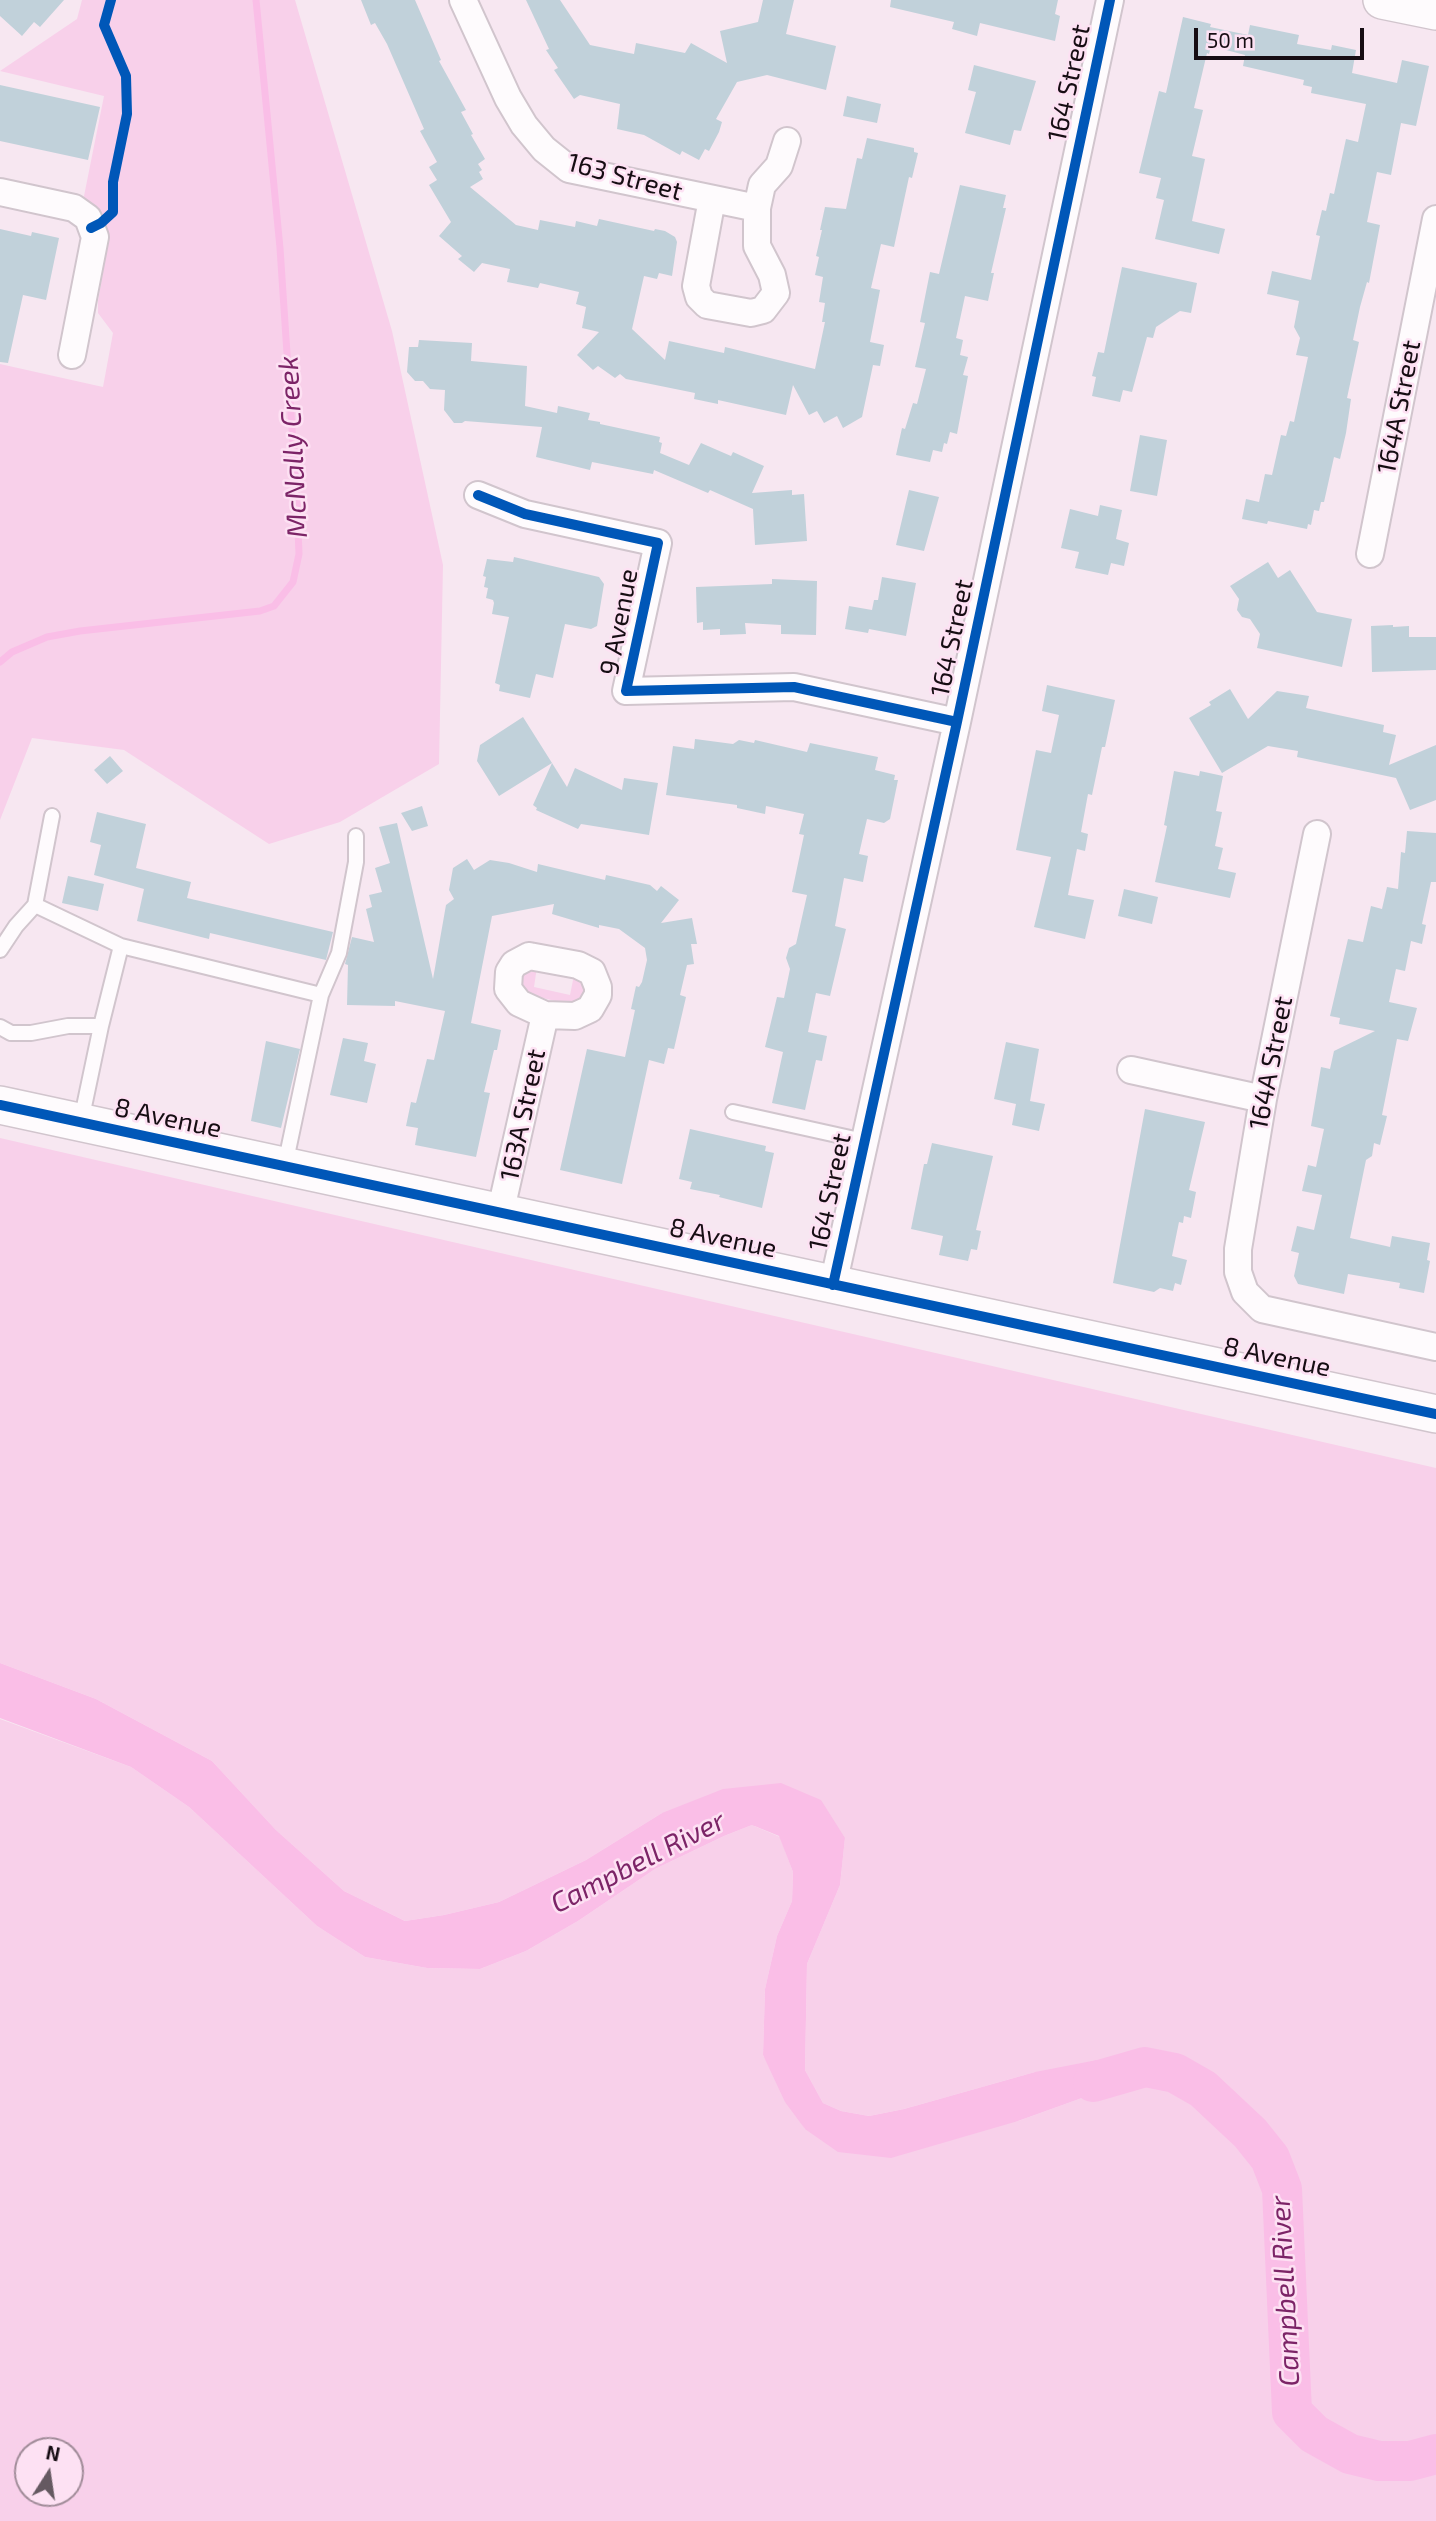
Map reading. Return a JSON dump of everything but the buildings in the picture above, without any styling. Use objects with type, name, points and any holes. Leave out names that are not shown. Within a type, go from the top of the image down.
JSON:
[{"type":"main road","points":[[1382,0],[1436,11]]},
{"type":"main road","name":"8 Avenue","points":[[0,1105],[1436,1414]]},
{"type":"street","name":"163 Street","points":[[463,0],[515,112],[534,137],[569,169],[757,208]]},
{"type":"street","name":"164 Street","points":[[833,1285],[957,722],[1110,0]]},
{"type":"street","name":"163 Street","points":[[712,200],[696,286],[699,297],[707,305],[751,313],[763,310],[776,293],[772,275],[757,246],[757,208],[762,185],[779,166],[787,141]]},
{"type":"street","points":[[0,192],[74,208],[88,218],[95,237],[72,355]]},
{"type":"street","name":"164A Street","points":[[1370,554],[1436,219]]},
{"type":"street","name":"9 Avenue","points":[[478,495],[525,514],[658,542],[626,691],[794,687],[957,722]]},
{"type":"street","name":"164A Street","points":[[1317,834],[1263,1099],[1238,1249],[1238,1272],[1245,1292],[1262,1309],[1436,1347]]},
{"type":"street","name":"163A Street","points":[[500,1214],[545,1015]]},
{"type":"street","points":[[1131,1070],[1263,1099]]},
{"type":"lane","points":[[0,950],[16,926],[35,905],[52,817]]},
{"type":"lane","points":[[285,1167],[321,995],[339,953],[356,862],[356,836]]},
{"type":"lane","points":[[35,905],[121,946],[321,995]]},
{"type":"lane","points":[[81,1123],[121,946]]},
{"type":"lane","points":[[0,1027],[10,1033],[31,1033],[68,1026],[101,1026]]},
{"type":"lane","points":[[733,1112],[864,1141]]},
{"type":"shaded area","points":[[82,0],[295,0],[392,331],[443,565],[439,764],[340,822],[269,844],[124,750],[32,738],[0,820],[0,364],[103,387],[113,333],[98,313],[109,237],[102,213],[83,201],[104,96],[0,71],[77,19]]},
{"type":"shaded area","points":[[537,967],[534,987],[570,995],[574,975],[578,976],[586,988],[582,1001],[568,1004],[526,994],[519,981],[523,972]]},
{"type":"shaded area","points":[[0,1138],[1436,1468],[1436,2521],[0,2521],[0,1719],[131,1767],[189,1807],[317,1926],[365,1957],[427,1968],[480,1969],[526,1951],[578,1921],[655,1869],[751,1825],[662,1813],[586,1860],[499,1902],[405,1921],[344,1891],[276,1830],[212,1761],[96,1699],[0,1663]],"holes":[[[753,1825],[845,1838],[840,1885],[807,1964],[805,2070],[823,2103],[841,2111],[869,2116],[904,2109],[1035,2072],[1125,2090],[1082,2098],[1018,2121],[805,2129],[763,2055],[765,1989],[777,1936],[792,1901],[793,1872],[780,1837]]]},
{"type":"water","points":[[0,1663],[96,1699],[212,1761],[276,1830],[344,1891],[405,1921],[499,1902],[586,1860],[662,1813],[723,1789],[781,1783],[821,1800],[845,1838],[840,1885],[807,1964],[805,2070],[823,2103],[841,2111],[869,2116],[904,2109],[1035,2072],[1097,2060],[1145,2067],[1125,2090],[1082,2098],[1018,2121],[891,2158],[838,2152],[805,2129],[785,2102],[763,2055],[765,1989],[777,1936],[792,1901],[793,1872],[779,1836],[752,1825],[724,1836],[655,1869],[578,1921],[526,1951],[480,1969],[427,1968],[365,1957],[317,1926],[189,1807],[131,1767],[0,1718]]},
{"type":"waterway","name":"McNally Creek","points":[[0,662],[12,652],[47,637],[260,611],[274,606],[293,582],[299,554],[297,504],[280,248],[256,0]]},
{"type":"waterway","name":"Campbell River","points":[[1093,2082],[1145,2067],[1175,2073],[1203,2089],[1250,2133],[1270,2158],[1282,2189],[1292,2412],[1314,2434],[1350,2454],[1379,2461],[1410,2461],[1436,2454]]},
{"type":"cycle path","points":[[91,228],[113,212],[113,182],[127,114],[126,76],[104,25],[111,0]]},
{"type":"cycle path","points":[[833,1285],[957,722],[1110,0]]},
{"type":"cycle path","points":[[478,495],[525,514],[658,543],[626,691],[794,687],[957,722]]},
{"type":"cycle path","points":[[0,1105],[1436,1414]]}]
